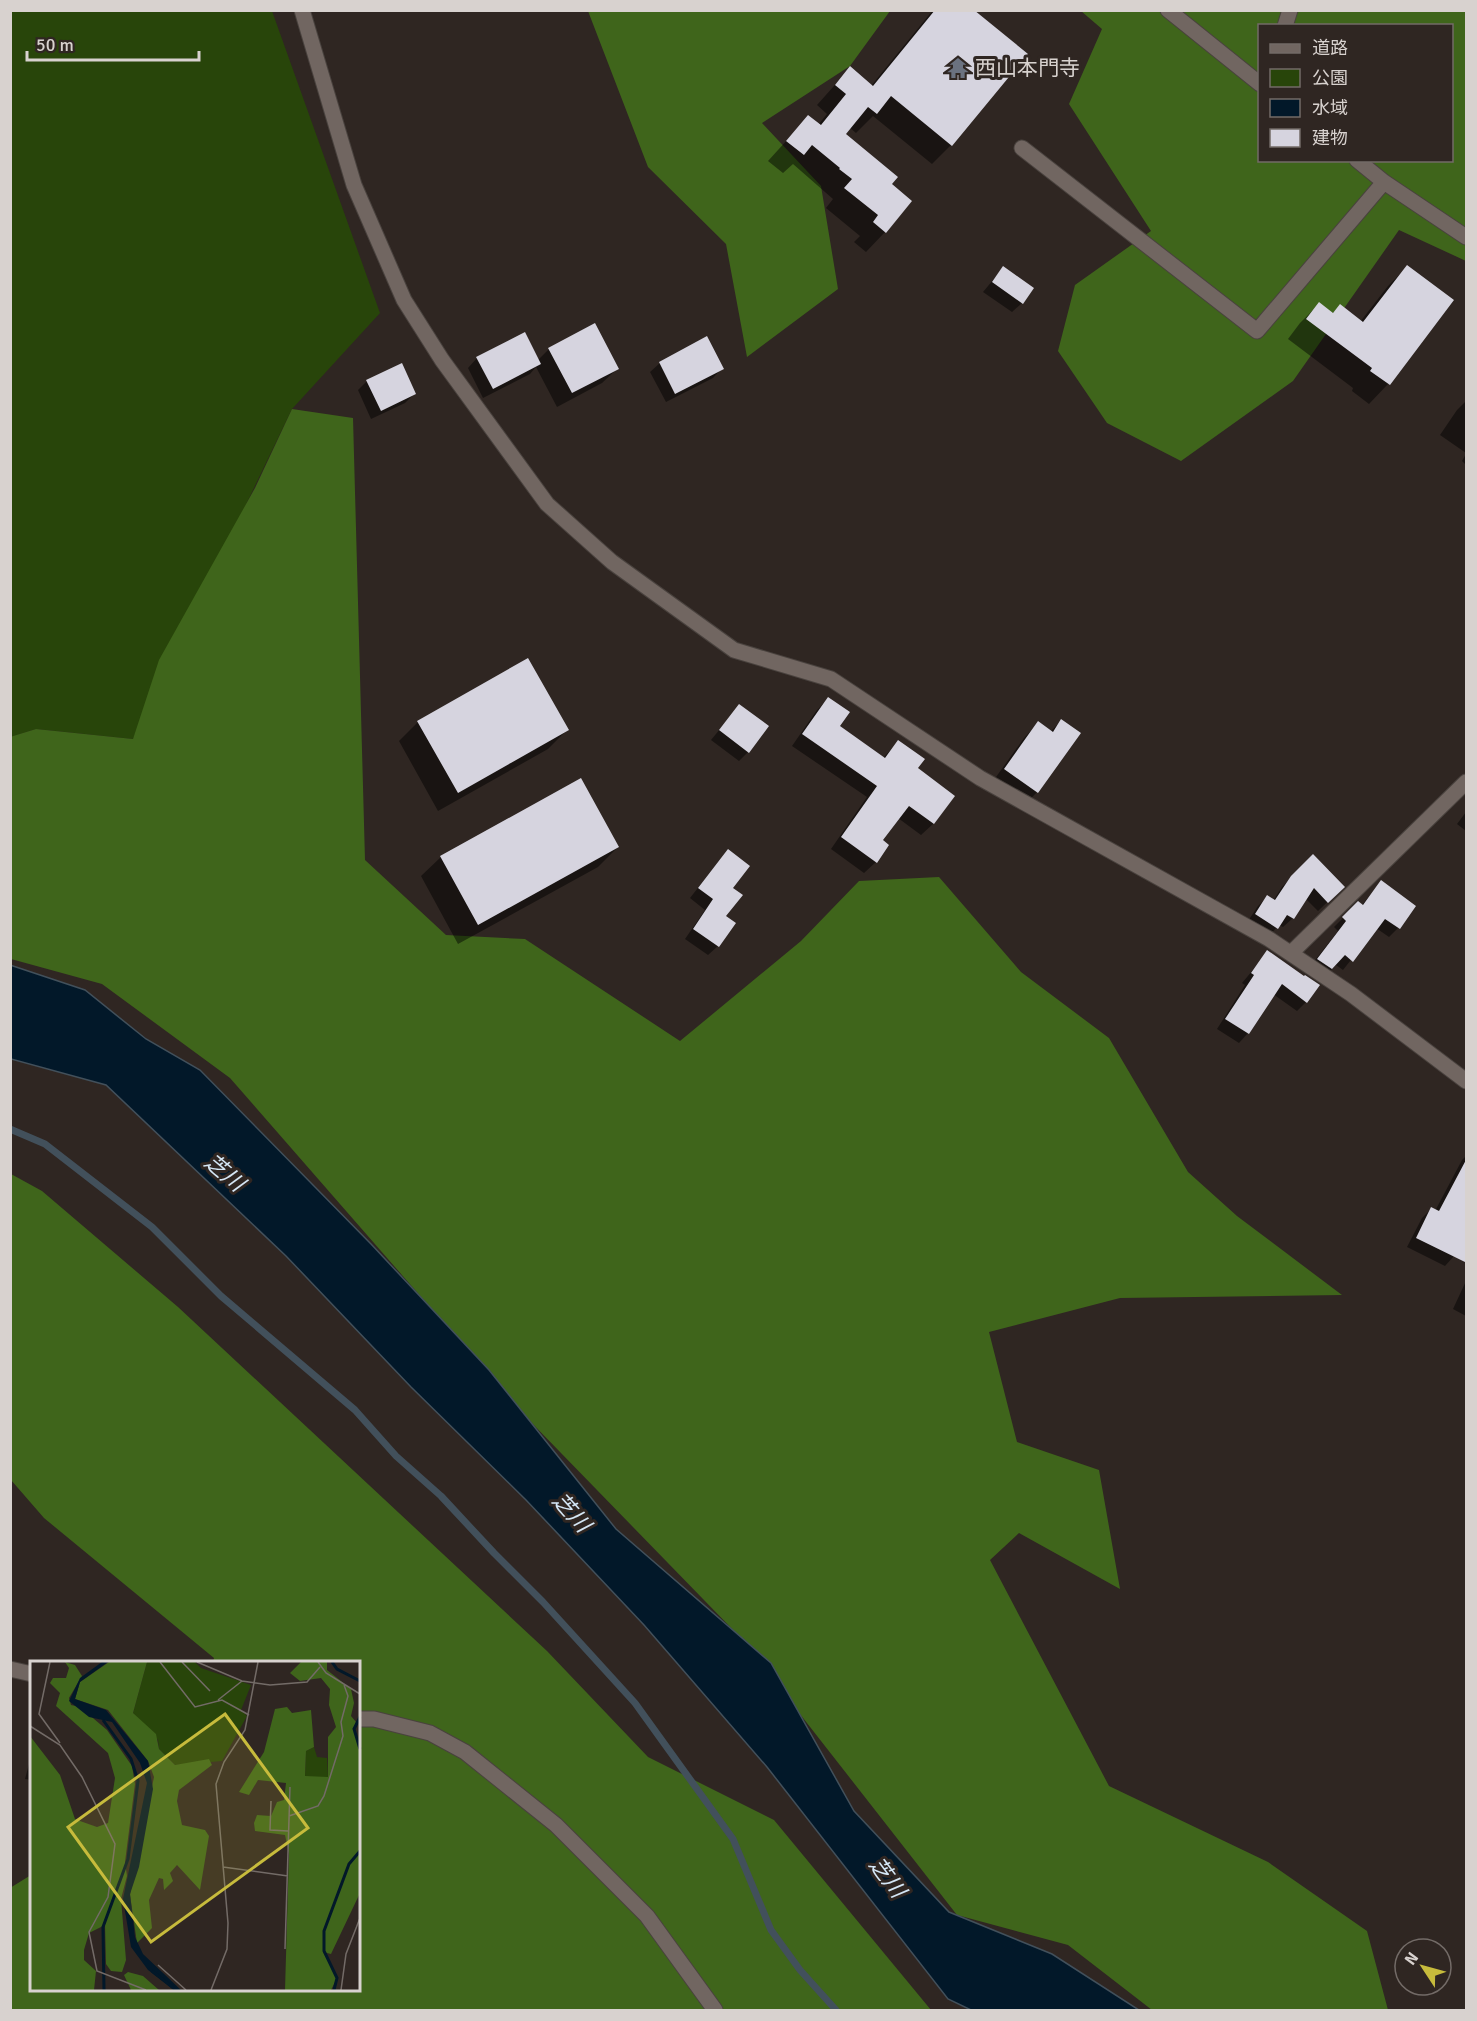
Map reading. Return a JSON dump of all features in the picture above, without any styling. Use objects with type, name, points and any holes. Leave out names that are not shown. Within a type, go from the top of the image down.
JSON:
[{"type":"street","points":[[302,10],[354,185],[404,300],[442,360],[547,504],[612,562],[734,650],[831,679],[980,778],[1139,864],[1269,939],[1352,994],[1467,1081]]},
{"type":"street","points":[[1168,10],[1258,82]]},
{"type":"street","points":[[1022,148],[1257,330],[1384,182]]},
{"type":"street","points":[[1359,162],[1384,182],[1467,237]]},
{"type":"street","points":[[1291,953],[1467,782]]},
{"type":"street","points":[[10,1669],[30,1674]]},
{"type":"street","points":[[360,1719],[374,1719],[430,1732],[465,1752],[556,1825],[647,1916],[715,2010]]},
{"type":"green space","points":[[11,11],[272,11],[380,313],[292,409],[133,739],[36,729],[11,737]]},
{"type":"green space","points":[[588,11],[890,11],[850,66],[762,123],[821,186],[838,289],[747,357],[726,244],[648,167]]},
{"type":"green space","points":[[1081,11],[1466,11],[1466,261],[1399,230],[1293,381],[1181,461],[1107,423],[1058,351],[1075,285],[1151,231],[1069,104],[1102,29]]},
{"type":"green space","points":[[292,409],[353,418],[365,860],[446,935],[525,939],[680,1041],[801,941],[859,881],[939,877],[1021,972],[1109,1038],[1188,1172],[1237,1216],[1342,1295],[1120,1298],[989,1332],[1017,1442],[1099,1470],[1120,1589],[1019,1533],[990,1560],[1109,1786],[1268,1862],[1367,1931],[1388,2010],[1152,2010],[1068,1945],[957,1915],[739,1636],[525,1416],[230,1078],[102,984],[11,959],[10,737],[36,729],[133,739],[159,660],[255,488]]},
{"type":"green space","points":[[11,1174],[42,1191],[178,1307],[547,1651],[648,1757],[774,1820],[931,2010],[11,2010],[10,1888],[30,1876],[30,1991],[360,1991],[360,1661],[213,1661],[214,1658],[44,1518],[11,1480]]},
{"type":"water","name":"芝川","points":[[10,965],[85,990],[146,1039],[200,1070],[371,1244],[489,1370],[616,1529],[771,1663],[854,1811],[949,1912],[1052,1954],[1139,2010],[971,2010],[948,1999],[767,1767],[644,1625],[526,1500],[411,1387],[286,1256],[106,1085],[11,1059]]},
{"type":"building","points":[[935,10],[974,10],[1028,54],[952,146],[891,96],[877,114],[868,107],[846,134],[898,177],[892,184],[912,201],[886,233],[873,222],[878,215],[844,188],[852,179],[812,145],[804,155],[786,141],[808,115],[821,125],[846,94],[835,85],[850,66],[873,86]]},
{"type":"building","points":[[1407,265],[1454,300],[1390,385],[1370,371],[1372,368],[1306,319],[1319,302],[1333,313],[1340,304],[1363,322]]},
{"type":"building","points":[[1003,266],[1034,288],[1023,304],[992,282]]},
{"type":"building","points":[[595,323],[619,369],[572,393],[548,348]]},
{"type":"building","points":[[525,332],[541,364],[493,389],[476,357]]},
{"type":"building","points":[[707,336],[724,369],[675,394],[659,362]]},
{"type":"building","points":[[402,363],[416,394],[381,411],[366,380]]},
{"type":"building","points":[[528,658],[569,730],[458,793],[417,721]]},
{"type":"building","points":[[828,697],[850,712],[840,726],[885,758],[898,740],[925,759],[918,768],[955,796],[934,824],[909,806],[883,840],[889,845],[877,863],[841,837],[877,786],[802,734]]},
{"type":"building","points":[[739,704],[769,726],[749,753],[719,730]]},
{"type":"building","points":[[1061,719],[1081,733],[1038,793],[1004,769],[1038,721],[1053,732]]},
{"type":"building","points":[[581,778],[619,847],[478,925],[440,856]]},
{"type":"building","points":[[728,849],[750,866],[733,888],[743,895],[726,916],[736,923],[719,947],[693,929],[713,899],[698,888]]},
{"type":"building","points":[[1313,854],[1345,887],[1328,903],[1314,888],[1294,919],[1287,915],[1278,929],[1255,914],[1267,895],[1275,900],[1291,876]]},
{"type":"building","points":[[1381,880],[1416,906],[1400,929],[1385,919],[1353,962],[1345,955],[1332,969],[1317,959],[1346,921],[1342,917],[1358,901],[1363,905]]},
{"type":"building","points":[[1267,950],[1320,985],[1307,1003],[1282,984],[1249,1034],[1225,1019],[1254,975],[1251,973]]},
{"type":"building","points":[[1467,1158],[1467,1263],[1416,1238],[1431,1207],[1439,1211]]},
{"type":"waterway","points":[[10,1129],[45,1144],[152,1227],[221,1296],[355,1410],[396,1456],[441,1496],[543,1602],[635,1703],[733,1839],[771,1930],[800,1970],[836,2010]]},
{"type":"place","name":"西山本門寺","points":[[958,68]]}]
